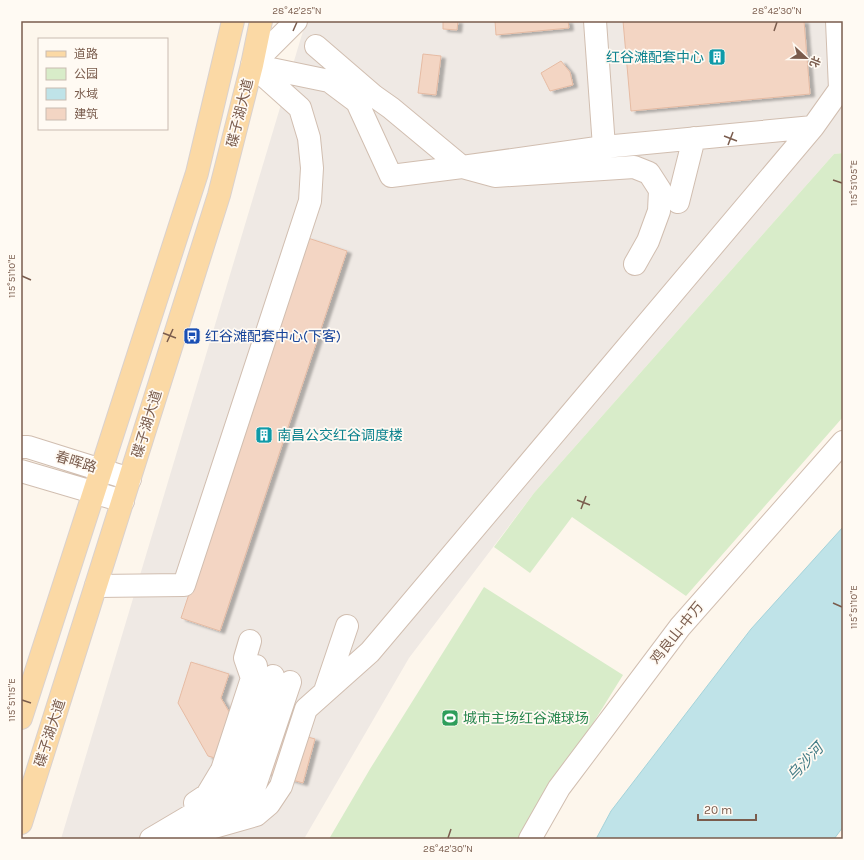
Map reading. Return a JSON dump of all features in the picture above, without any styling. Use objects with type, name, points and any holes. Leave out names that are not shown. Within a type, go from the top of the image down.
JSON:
[{"type":"main road","name":"碟子湖大道","points":[[21,718],[197,173],[232,21]]},
{"type":"main road","name":"碟子湖大道","points":[[21,823],[219,195],[252,65],[261,21]]},
{"type":"street","points":[[252,65],[296,21]]},
{"type":"street","points":[[595,21],[604,147]]},
{"type":"street","points":[[172,839],[256,815],[269,804],[281,786],[306,709],[370,652],[813,127],[840,89],[837,21]]},
{"type":"street","points":[[316,46],[374,96],[391,108],[462,167],[495,176],[634,167],[649,173],[660,190],[659,211],[648,241],[635,264]]},
{"type":"street","points":[[252,65],[329,81],[357,102],[391,176],[604,147],[813,127]]},
{"type":"street","points":[[96,586],[184,585],[310,200],[312,168],[309,138],[300,108],[252,65]]},
{"type":"street","points":[[678,202],[694,138]]},
{"type":"street","name":"鸡良山-中万","points":[[530,839],[559,788],[680,627],[843,442]]},
{"type":"street","name":"春晖路","points":[[21,447],[130,479]]},
{"type":"street","name":"春晖路","points":[[21,471],[123,501]]},
{"type":"street","points":[[325,692],[347,626]]},
{"type":"street","points":[[250,641],[245,658],[268,675]]},
{"type":"street","points":[[147,839],[207,794],[222,770],[268,675]]},
{"type":"street","points":[[151,839],[217,800],[231,788],[240,774],[268,675]]},
{"type":"street","points":[[158,839],[244,800],[254,789],[268,675]]},
{"type":"shaded area","name":"红谷滩配套中心","points":[[306,21],[843,21],[843,153],[834,154],[534,493],[409,658],[304,839],[61,839]]},
{"type":"green space","points":[[843,153],[843,417],[686,596],[572,517],[530,573],[494,547],[534,493],[834,154]]},
{"type":"green space","points":[[484,587],[623,675],[521,839],[329,839],[370,769]]},
{"type":"water","name":"乌沙河","points":[[843,527],[843,827],[834,839],[596,839],[611,811],[751,629]]},
{"type":"building","points":[[443,21],[458,21],[457,30],[443,29]]},
{"type":"building","points":[[495,21],[568,21],[569,28],[496,35]]},
{"type":"building","name":"红谷滩配套中心","points":[[623,21],[804,21],[810,94],[631,111]]},
{"type":"building","points":[[423,54],[441,56],[436,95],[418,93]]},
{"type":"building","points":[[561,61],[570,72],[573,85],[550,91],[541,73]]},
{"type":"building","name":"南昌公交红谷调度楼","points":[[308,238],[347,251],[220,631],[181,618]]},
{"type":"building","points":[[191,662],[229,674],[221,698],[231,715],[315,739],[303,783],[208,756],[178,703]]},
{"type":"place","name":"红谷滩配套中心","points":[[717,57]]},
{"type":"place","name":"红谷滩配套中心(下客)","points":[[192,336]]},
{"type":"place","name":"南昌公交红谷调度楼","points":[[264,435]]},
{"type":"place","name":"城市主场红谷滩球场","points":[[450,718]]}]
